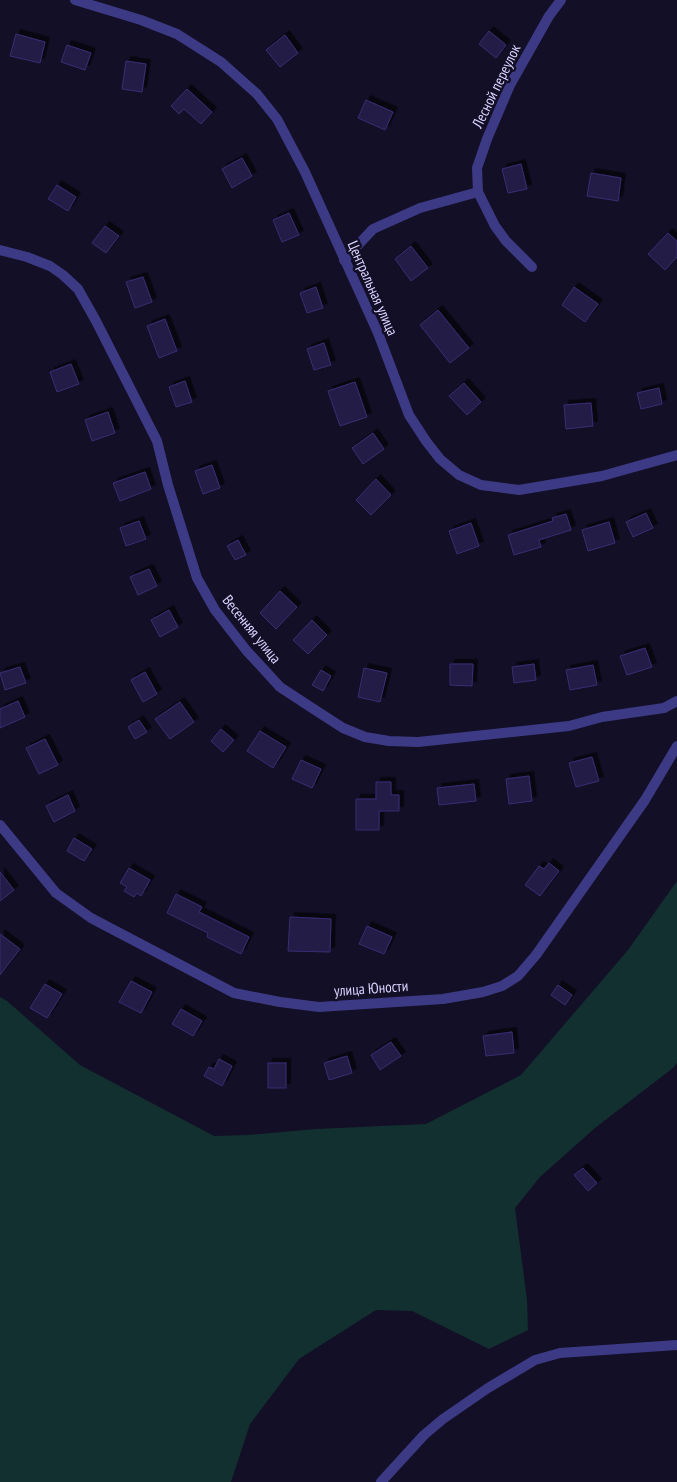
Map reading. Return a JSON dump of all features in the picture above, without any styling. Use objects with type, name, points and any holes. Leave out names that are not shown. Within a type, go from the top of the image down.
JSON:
[{"type":"street","name":"Центральная улица","points":[[75,0],[141,20],[177,34],[221,62],[256,94],[277,119],[305,172],[378,333],[409,415],[440,458],[459,475],[481,485],[519,490],[602,476],[677,455]]},
{"type":"street","name":"Лесной переулок","points":[[532,268],[506,241],[495,226],[478,192],[477,168],[510,85],[549,16],[561,0]]},
{"type":"street","points":[[344,260],[373,229],[420,208],[478,192]]},
{"type":"street","name":"Весенняя улица","points":[[0,250],[27,257],[50,266],[78,289],[157,441],[168,485],[197,578],[215,610],[246,650],[280,686],[312,708],[343,728],[365,737],[389,741],[418,742],[569,726],[602,717],[664,708],[677,701]]},
{"type":"street","name":"улица Юности","points":[[0,826],[56,893],[76,908],[91,918],[234,993],[320,1007],[443,999],[483,992],[502,986],[518,976],[536,955],[583,890],[645,800],[677,746]]},
{"type":"street","points":[[381,1482],[424,1435],[443,1419],[488,1388],[536,1360],[560,1353],[677,1345]]},
{"type":"green space","points":[[677,881],[677,1063],[595,1128],[540,1177],[515,1208],[527,1300],[528,1330],[489,1349],[412,1311],[376,1310],[299,1359],[250,1424],[231,1482],[0,1482],[0,997],[80,1065],[214,1136],[426,1124],[521,1075],[628,950]]},
{"type":"building","points":[[489,31],[506,45],[496,58],[479,44]]},
{"type":"building","points":[[16,34],[45,42],[40,63],[10,56]]},
{"type":"building","points":[[285,35],[298,53],[280,67],[266,50]]},
{"type":"building","points":[[67,45],[91,53],[85,70],[61,62]]},
{"type":"building","points":[[126,61],[146,64],[142,92],[122,89]]},
{"type":"building","points":[[187,89],[212,112],[201,124],[184,109],[179,114],[171,106]]},
{"type":"building","points":[[366,100],[393,112],[385,130],[358,118]]},
{"type":"building","points":[[242,158],[252,176],[232,188],[222,169]]},
{"type":"building","points":[[521,164],[527,189],[508,193],[502,169]]},
{"type":"building","points":[[591,173],[621,178],[618,201],[587,196]]},
{"type":"building","points":[[57,185],[76,197],[68,211],[48,199]]},
{"type":"building","points":[[289,213],[299,235],[282,242],[273,220]]},
{"type":"building","points":[[105,226],[119,236],[106,253],[92,243]]},
{"type":"building","points":[[668,233],[677,241],[677,257],[665,270],[648,254]]},
{"type":"building","points":[[411,246],[428,268],[411,281],[395,259]]},
{"type":"building","points":[[143,277],[152,302],[135,308],[126,282]]},
{"type":"building","points":[[316,287],[323,308],[307,313],[300,293]]},
{"type":"building","points":[[574,287],[598,304],[585,322],[562,305]]},
{"type":"building","points":[[438,310],[469,348],[450,363],[420,325]]},
{"type":"building","points":[[165,319],[177,351],[159,358],[147,326]]},
{"type":"building","points":[[324,343],[331,365],[314,370],[307,349]]},
{"type":"building","points":[[71,364],[79,384],[57,392],[50,372]]},
{"type":"building","points":[[185,381],[192,402],[176,407],[169,387]]},
{"type":"building","points":[[355,382],[367,417],[340,426],[328,391]]},
{"type":"building","points":[[464,383],[481,402],[467,415],[449,396]]},
{"type":"building","points":[[659,388],[662,404],[641,409],[637,393]]},
{"type":"building","points":[[591,403],[593,426],[566,429],[564,405]]},
{"type":"building","points":[[108,412],[115,433],[92,441],[85,420]]},
{"type":"building","points":[[373,433],[384,449],[363,464],[352,448]]},
{"type":"building","points":[[212,465],[220,488],[203,494],[195,471]]},
{"type":"building","points":[[145,472],[151,489],[120,501],[113,483]]},
{"type":"building","points":[[376,479],[391,495],[371,515],[356,500]]},
{"type":"building","points":[[646,513],[653,528],[633,537],[626,522]]},
{"type":"building","points":[[566,514],[571,530],[539,540],[541,547],[514,555],[508,535],[553,521],[552,518]]},
{"type":"building","points":[[139,521],[146,539],[126,546],[120,528]]},
{"type":"building","points":[[609,522],[615,543],[588,551],[582,530]]},
{"type":"building","points":[[471,523],[479,546],[457,554],[449,531]]},
{"type":"building","points":[[238,540],[246,555],[235,560],[227,546]]},
{"type":"building","points":[[149,569],[157,586],[138,595],[130,577]]},
{"type":"building","points":[[280,591],[297,607],[276,629],[260,613]]},
{"type":"building","points":[[169,610],[178,627],[160,637],[151,620]]},
{"type":"building","points":[[312,620],[327,635],[308,654],[293,640]]},
{"type":"building","points":[[645,648],[652,667],[627,675],[620,656]]},
{"type":"building","points":[[450,664],[473,664],[472,686],[450,685]]},
{"type":"building","points":[[534,664],[536,680],[514,683],[512,667]]},
{"type":"building","points":[[593,665],[597,685],[570,690],[566,670]]},
{"type":"building","points":[[20,667],[26,683],[5,690],[0,673]]},
{"type":"building","points":[[364,668],[387,673],[380,702],[358,697]]},
{"type":"building","points":[[321,670],[331,676],[323,691],[312,685]]},
{"type":"building","points":[[145,672],[157,694],[143,702],[131,680]]},
{"type":"building","points":[[18,701],[25,717],[0,728],[0,709]]},
{"type":"building","points":[[180,702],[194,722],[170,739],[155,719]]},
{"type":"building","points":[[139,720],[147,732],[135,739],[128,727]]},
{"type":"building","points":[[221,729],[234,740],[223,752],[211,741]]},
{"type":"building","points":[[260,731],[286,747],[273,768],[247,751]]},
{"type":"building","points":[[45,739],[58,765],[39,774],[26,748]]},
{"type":"building","points":[[592,757],[599,781],[576,787],[569,763]]},
{"type":"building","points":[[301,760],[321,769],[312,788],[292,779]]},
{"type":"building","points":[[529,776],[532,801],[509,804],[506,779]]},
{"type":"building","points":[[376,782],[391,782],[391,795],[399,795],[399,811],[379,811],[379,830],[356,830],[356,799],[376,799]]},
{"type":"building","points":[[474,784],[476,801],[439,805],[437,788]]},
{"type":"building","points":[[68,795],[75,811],[54,822],[46,806]]},
{"type":"building","points":[[74,838],[92,849],[84,861],[67,851]]},
{"type":"building","points":[[549,863],[559,871],[540,896],[525,885],[539,866],[544,869]]},
{"type":"building","points":[[129,868],[150,880],[141,896],[137,893],[134,897],[124,891],[127,887],[120,883]]},
{"type":"building","points":[[0,872],[14,890],[0,901]]},
{"type":"building","points":[[176,894],[202,907],[199,912],[249,937],[241,954],[207,937],[208,933],[167,913]]},
{"type":"building","points":[[290,917],[331,919],[330,952],[288,951]]},
{"type":"building","points":[[367,926],[392,937],[384,954],[359,944]]},
{"type":"building","points":[[0,934],[20,949],[0,975]]},
{"type":"building","points":[[131,981],[152,992],[141,1013],[119,1002]]},
{"type":"building","points":[[45,984],[62,994],[47,1018],[30,1008]]},
{"type":"building","points":[[558,985],[572,995],[565,1005],[551,995]]},
{"type":"building","points":[[181,1009],[202,1021],[193,1036],[172,1024]]},
{"type":"building","points":[[512,1032],[514,1053],[486,1056],[483,1036]]},
{"type":"building","points":[[391,1042],[401,1056],[380,1070],[371,1055]]},
{"type":"building","points":[[347,1056],[352,1073],[329,1080],[324,1063]]},
{"type":"building","points":[[219,1059],[232,1066],[222,1086],[204,1076],[209,1067],[214,1069]]},
{"type":"building","points":[[268,1063],[286,1063],[286,1088],[268,1088]]},
{"type":"building","points":[[583,1168],[597,1183],[588,1191],[574,1175]]}]
